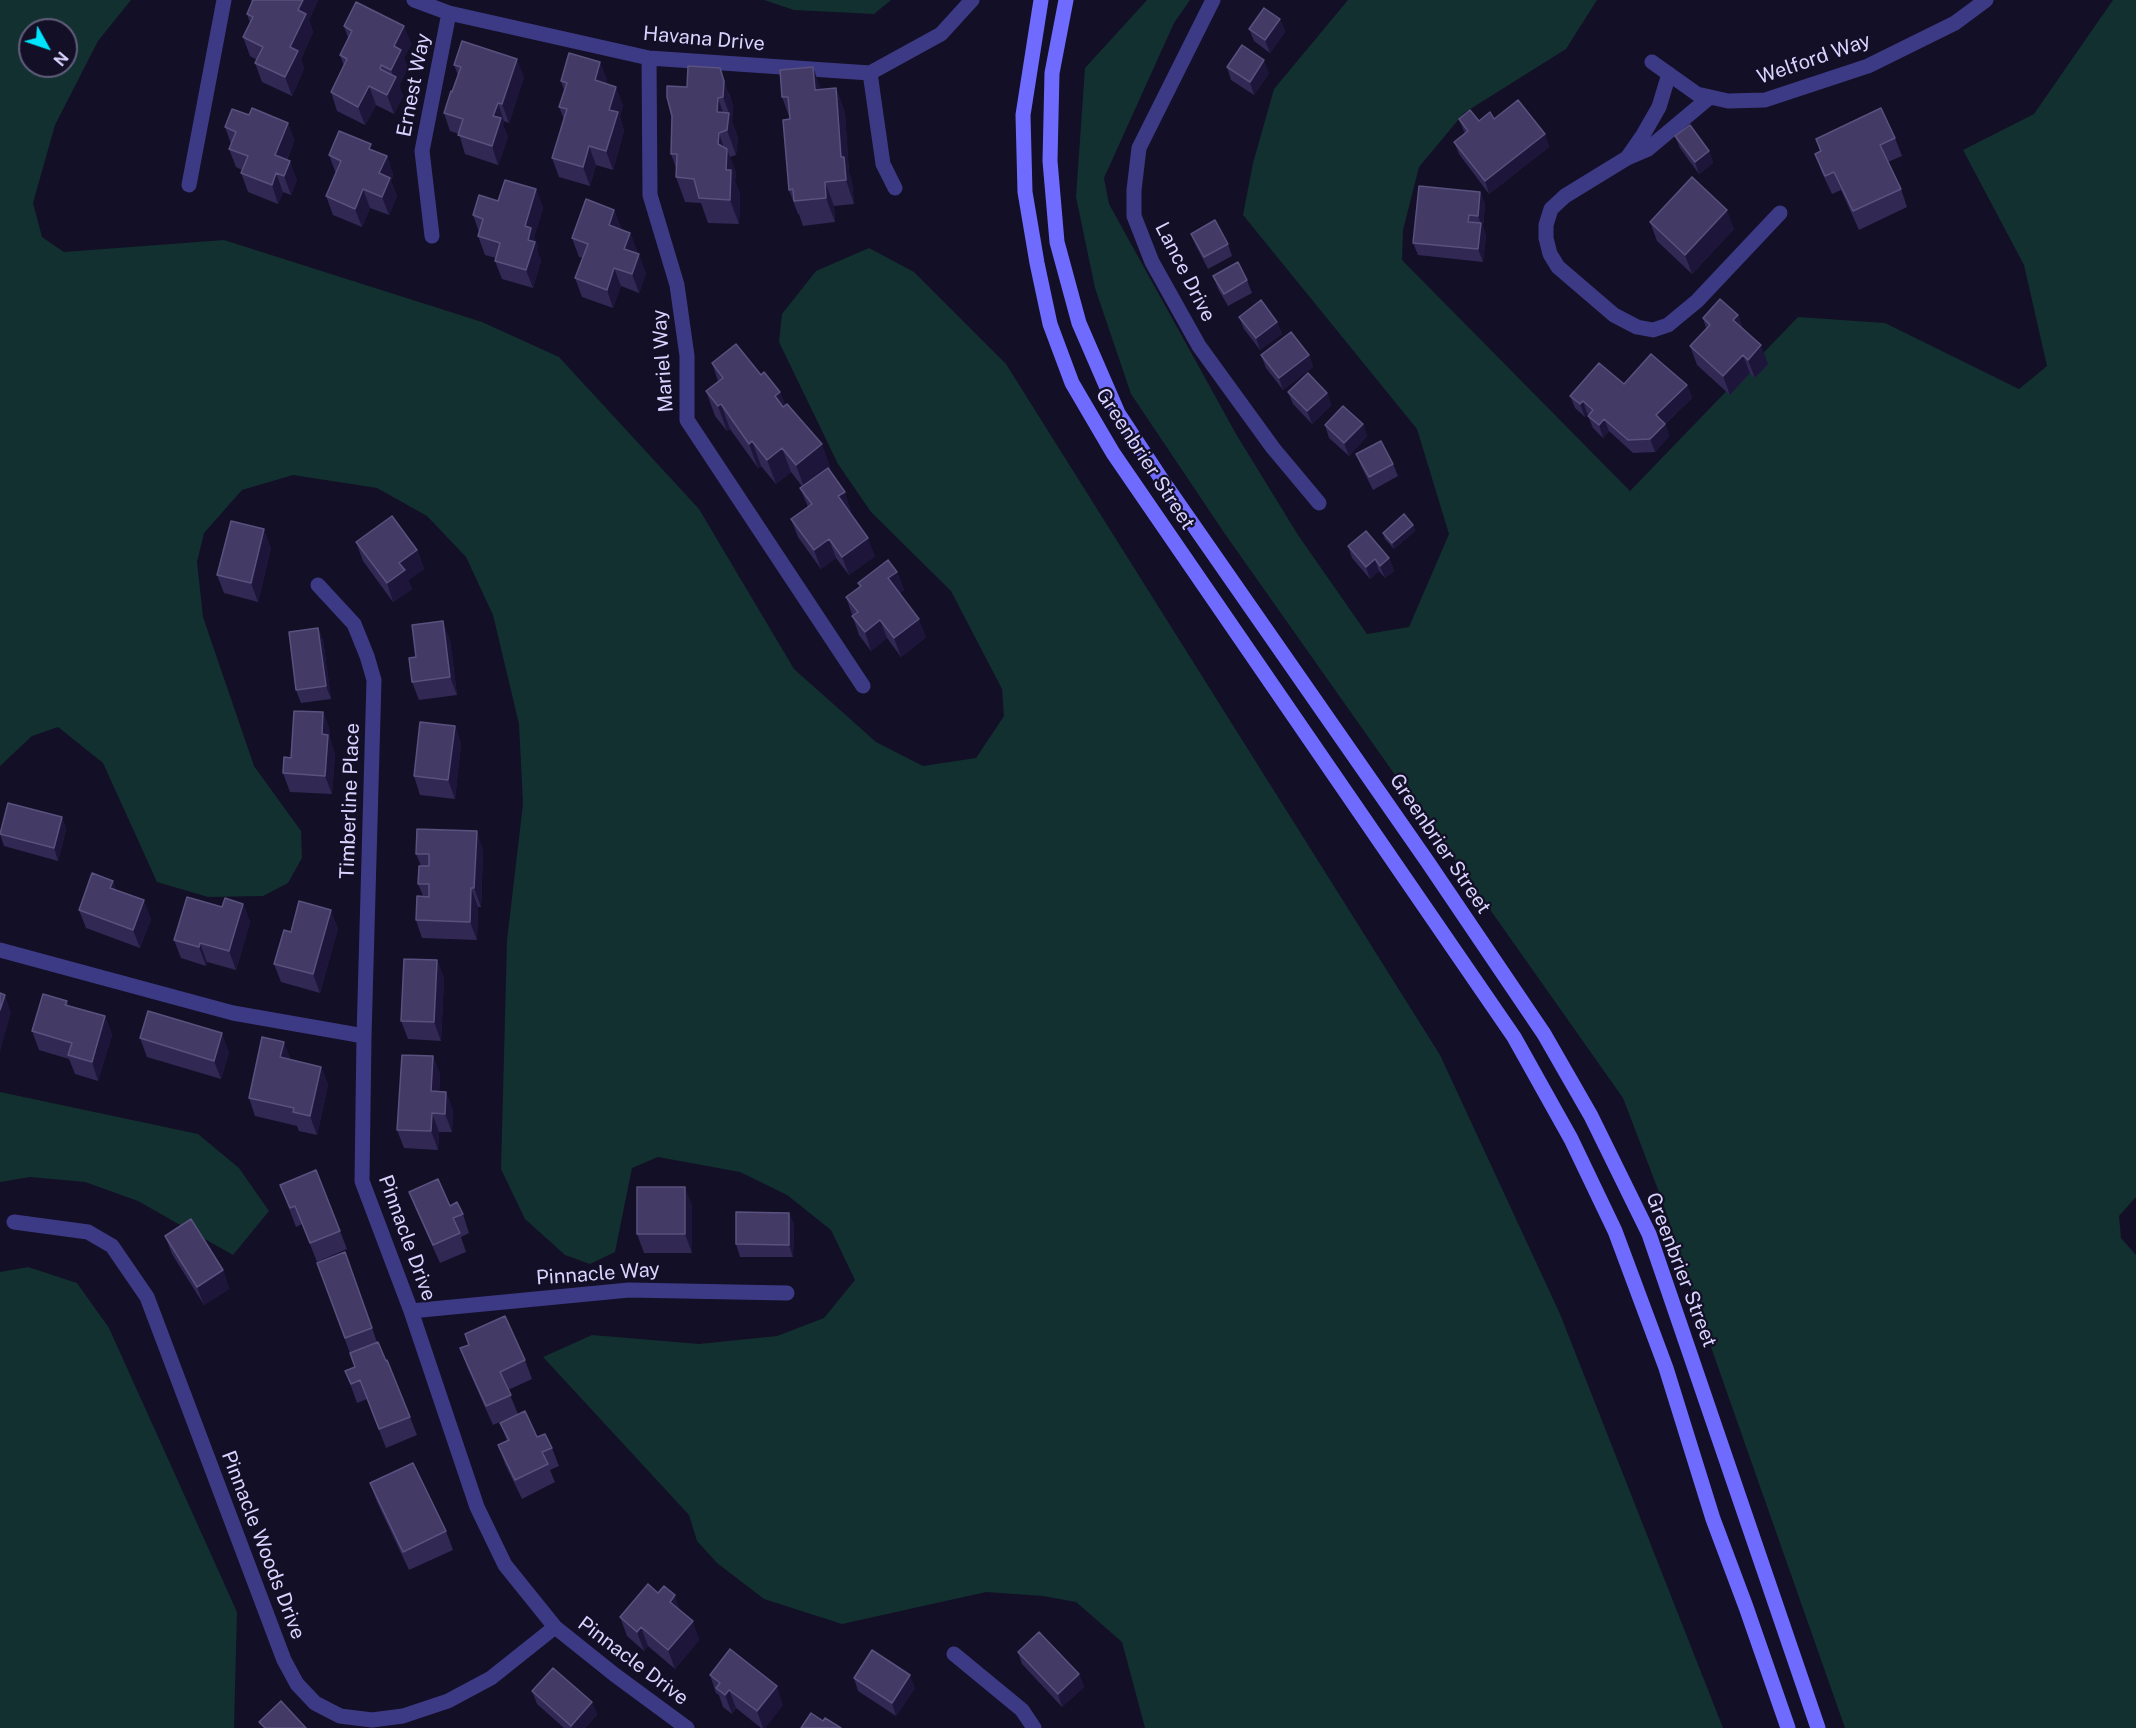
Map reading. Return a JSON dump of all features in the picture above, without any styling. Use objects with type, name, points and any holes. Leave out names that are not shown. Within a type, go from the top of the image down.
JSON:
[{"type":"main road","name":"Greenbrier Street","points":[[1041,0],[1023,115],[1025,192],[1050,324],[1072,383],[1113,453],[1514,1037],[1571,1138],[1615,1231],[1666,1368],[1713,1519],[1788,1728]]},
{"type":"main road","name":"Greenbrier Street","points":[[1065,0],[1053,73],[1050,161],[1057,242],[1079,323],[1118,413],[1544,1034],[1591,1116],[1649,1234],[1818,1728]]},
{"type":"street","points":[[189,185],[225,0]]},
{"type":"street","name":"Havana Drive","points":[[414,0],[449,14],[649,57],[870,73]]},
{"type":"street","points":[[895,188],[883,164],[870,73],[940,34],[972,0]]},
{"type":"street","name":"Lance Drive","points":[[1213,0],[1139,148],[1134,190],[1134,216],[1152,262],[1199,346],[1273,448],[1320,504]]},
{"type":"street","name":"Welford Way","points":[[1652,62],[1697,94],[1728,101],[1765,100],[1868,66],[1955,23],[1986,0]]},
{"type":"street","name":"Ernest Way","points":[[432,236],[422,151],[449,14]]},
{"type":"street","name":"Mariel Way","points":[[649,57],[650,195],[677,285],[687,356],[687,420],[863,686]]},
{"type":"street","points":[[1627,158],[1659,106],[1669,74]]},
{"type":"street","points":[[1710,97],[1648,149],[1627,158],[1565,196],[1551,209],[1546,225],[1550,254],[1558,267],[1614,315],[1636,327],[1653,330],[1668,325],[1697,301],[1780,213]]},
{"type":"street","name":"Timberline Place","points":[[318,585],[354,624],[374,680],[364,1036]]},
{"type":"street","points":[[0,950],[232,1013],[364,1036]]},
{"type":"street","name":"Pinnacle Drive","points":[[364,1036],[362,1181],[411,1311],[477,1508],[505,1564],[555,1627],[687,1728]]},
{"type":"street","name":"Pinnacle Woods Drive","points":[[14,1222],[88,1232],[112,1246],[147,1297],[284,1660],[297,1684],[315,1703],[340,1716],[372,1720],[403,1716],[448,1701],[491,1678],[555,1627]]},
{"type":"street","name":"Pinnacle Way","points":[[411,1311],[629,1290],[787,1293]]},
{"type":"street","points":[[954,1654],[1022,1710],[1034,1728]]},
{"type":"green space","points":[[0,0],[131,0],[98,41],[55,125],[33,203],[42,237],[64,252],[224,240],[482,322],[559,357],[699,509],[794,669],[876,742],[923,766],[976,758],[1004,716],[1002,689],[951,591],[871,512],[838,464],[779,342],[782,314],[816,271],[869,248],[914,272],[1006,364],[1440,1055],[1560,1314],[1723,1728],[1145,1728],[1122,1642],[1076,1602],[1043,1596],[986,1592],[842,1624],[764,1599],[717,1563],[697,1541],[689,1515],[543,1357],[592,1335],[699,1344],[777,1336],[824,1318],[855,1280],[831,1230],[787,1195],[740,1172],[658,1157],[632,1168],[615,1252],[590,1264],[565,1255],[525,1219],[501,1169],[507,940],[523,804],[519,724],[493,615],[466,557],[427,516],[377,488],[293,475],[242,490],[204,533],[197,562],[203,617],[254,766],[301,831],[302,858],[288,883],[263,896],[208,897],[157,882],[103,763],[58,727],[32,736],[0,766]]},
{"type":"green space","points":[[764,0],[891,0],[874,14],[794,10]]},
{"type":"green space","points":[[1147,0],[1190,0],[1174,23],[1104,178],[1109,204],[1236,434],[1298,535],[1367,634],[1409,627],[1449,534],[1417,429],[1243,215],[1253,163],[1274,89],[1348,0],[1597,0],[1566,49],[1464,113],[1419,167],[1403,230],[1402,260],[1630,491],[1798,317],[1885,323],[2019,389],[2047,366],[2024,265],[1963,150],[2034,114],[2113,0],[2136,0],[2136,1197],[2119,1216],[2121,1238],[2136,1255],[2136,1728],[1845,1728],[1699,1313],[1662,1200],[1623,1098],[1225,534],[1131,394],[1095,288],[1076,197],[1085,68]]},
{"type":"green space","points":[[0,1092],[198,1134],[239,1168],[269,1211],[233,1255],[138,1201],[85,1182],[30,1177],[0,1182]]},
{"type":"green space","points":[[28,1267],[77,1283],[109,1328],[237,1612],[234,1728],[0,1728],[0,1272]]},
{"type":"building","points":[[253,0],[303,0],[298,10],[306,14],[290,47],[298,51],[285,77],[255,63],[263,47],[243,37],[253,17],[247,14]]},
{"type":"building","points":[[356,2],[404,26],[394,46],[401,50],[391,70],[381,65],[380,69],[396,77],[387,95],[369,86],[358,107],[331,92],[347,59],[340,55],[352,31],[344,26]]},
{"type":"building","points":[[1264,8],[1280,19],[1265,40],[1249,29]]},
{"type":"building","points":[[462,41],[517,59],[502,104],[498,103],[493,116],[501,118],[492,146],[458,135],[463,119],[444,113],[461,67],[454,65]]},
{"type":"building","points":[[1242,45],[1264,60],[1250,82],[1227,67]]},
{"type":"building","points":[[569,53],[600,62],[595,80],[616,87],[609,110],[618,112],[606,151],[589,146],[583,167],[552,158],[567,109],[559,107],[567,83],[561,81]]},
{"type":"building","points":[[688,66],[720,68],[724,81],[723,97],[718,98],[717,112],[729,113],[727,130],[719,133],[718,144],[727,149],[726,170],[731,170],[730,200],[699,198],[694,179],[676,177],[677,154],[671,154],[672,116],[667,97],[667,86],[687,87]]},
{"type":"building","points":[[813,67],[815,90],[836,88],[841,157],[844,157],[846,180],[825,182],[826,198],[794,201],[793,189],[789,190],[783,120],[790,119],[788,97],[782,97],[780,70]]},
{"type":"building","points":[[1518,100],[1545,134],[1485,181],[1454,142],[1468,131],[1459,119],[1470,110],[1479,121],[1490,112],[1494,119]]},
{"type":"building","points":[[252,108],[288,123],[275,155],[290,161],[284,176],[276,173],[272,185],[241,173],[248,156],[229,149],[236,132],[225,127],[232,109],[249,115]]},
{"type":"building","points":[[1881,108],[1895,138],[1880,145],[1901,189],[1853,211],[1834,172],[1825,176],[1815,154],[1821,151],[1816,139]]},
{"type":"building","points":[[1690,125],[1709,151],[1695,162],[1675,136]]},
{"type":"building","points":[[339,131],[371,144],[369,149],[387,156],[379,173],[390,178],[382,197],[363,189],[355,209],[326,196],[341,161],[329,155]]},
{"type":"building","points":[[1692,177],[1727,210],[1685,255],[1650,222]]},
{"type":"building","points":[[505,180],[536,189],[525,226],[531,228],[528,240],[535,242],[526,270],[495,261],[500,243],[478,236],[483,219],[473,215],[479,195],[498,201]]},
{"type":"building","points":[[1419,186],[1480,192],[1478,216],[1469,215],[1468,222],[1481,223],[1478,249],[1413,243]]},
{"type":"building","points":[[586,199],[614,210],[609,225],[630,233],[624,249],[639,254],[632,274],[614,268],[607,290],[575,278],[588,244],[572,238]]},
{"type":"building","points":[[1215,220],[1228,244],[1204,257],[1191,234]]},
{"type":"building","points":[[1238,262],[1247,280],[1224,294],[1213,276]]},
{"type":"building","points":[[1720,299],[1738,315],[1733,320],[1761,345],[1748,360],[1743,355],[1723,376],[1690,346],[1710,325],[1703,318]]},
{"type":"building","points":[[1261,300],[1277,322],[1256,338],[1239,317]]},
{"type":"building","points":[[1291,332],[1309,355],[1279,378],[1261,355]]},
{"type":"building","points":[[736,344],[761,375],[764,372],[780,392],[775,396],[783,407],[787,404],[822,444],[796,465],[782,448],[767,460],[752,441],[749,444],[721,404],[718,406],[706,391],[723,378],[712,363]]},
{"type":"building","points":[[1651,354],[1687,385],[1656,415],[1665,424],[1650,439],[1628,440],[1604,419],[1599,425],[1588,416],[1593,410],[1583,401],[1580,404],[1570,396],[1599,363],[1624,384]]},
{"type":"building","points":[[1308,373],[1327,393],[1307,411],[1288,392]]},
{"type":"building","points":[[1343,406],[1363,424],[1344,443],[1325,425]]},
{"type":"building","points":[[1381,441],[1393,464],[1369,477],[1356,454]]},
{"type":"building","points":[[828,468],[845,492],[838,496],[868,538],[842,557],[829,539],[814,550],[791,519],[812,504],[800,488]]},
{"type":"building","points":[[1404,514],[1413,525],[1392,543],[1383,533]]},
{"type":"building","points":[[392,516],[417,550],[399,563],[405,570],[387,583],[356,542]]},
{"type":"building","points":[[231,521],[264,529],[251,583],[217,575]]},
{"type":"building","points":[[1366,531],[1389,558],[1380,566],[1375,559],[1366,567],[1348,546]]},
{"type":"building","points":[[888,560],[897,572],[888,578],[919,619],[894,638],[880,620],[865,632],[852,616],[858,612],[846,597],[861,586],[858,583]]},
{"type":"building","points":[[443,621],[450,677],[412,682],[409,658],[416,657],[412,625]]},
{"type":"building","points":[[318,628],[326,686],[296,690],[289,632]]},
{"type":"building","points":[[294,711],[323,712],[322,734],[328,735],[325,776],[283,773],[284,757],[291,758]]},
{"type":"building","points":[[420,722],[455,726],[448,780],[414,776]]},
{"type":"building","points":[[8,803],[62,817],[54,848],[0,834]]},
{"type":"building","points":[[417,829],[477,831],[470,922],[416,920],[417,896],[429,897],[429,884],[418,884],[419,866],[429,866],[429,854],[416,854]]},
{"type":"building","points":[[92,873],[113,881],[110,888],[144,900],[133,930],[79,910]]},
{"type":"building","points":[[187,897],[222,907],[225,898],[243,904],[229,951],[200,943],[199,947],[174,940]]},
{"type":"building","points":[[299,901],[331,910],[313,974],[274,964],[284,930],[291,932]]},
{"type":"building","points":[[404,959],[437,960],[434,1022],[401,1021]]},
{"type":"building","points":[[0,993],[5,995],[0,1010]]},
{"type":"building","points":[[43,994],[67,1001],[65,1005],[105,1016],[92,1062],[68,1055],[72,1043],[32,1031]]},
{"type":"building","points":[[148,1011],[222,1033],[214,1061],[140,1038]]},
{"type":"building","points":[[262,1037],[284,1042],[280,1057],[321,1067],[310,1116],[293,1112],[294,1108],[249,1098]]},
{"type":"building","points":[[402,1055],[433,1056],[431,1091],[446,1092],[445,1114],[432,1113],[431,1131],[397,1130]]},
{"type":"building","points":[[316,1170],[340,1231],[310,1243],[295,1206],[290,1208],[280,1185]]},
{"type":"building","points":[[438,1179],[450,1206],[457,1202],[463,1214],[453,1218],[460,1233],[433,1245],[409,1192]]},
{"type":"building","points":[[637,1187],[685,1187],[685,1234],[637,1234]]},
{"type":"building","points":[[736,1212],[789,1213],[789,1245],[736,1244]]},
{"type":"building","points":[[191,1219],[223,1270],[197,1287],[165,1236]]},
{"type":"building","points":[[345,1252],[372,1328],[345,1338],[317,1263]]},
{"type":"building","points":[[505,1316],[525,1360],[500,1372],[511,1395],[486,1406],[460,1348],[469,1345],[465,1334]]},
{"type":"building","points":[[378,1342],[410,1417],[379,1429],[360,1380],[351,1384],[345,1371],[355,1367],[350,1353]]},
{"type":"building","points":[[525,1411],[537,1437],[545,1434],[552,1448],[542,1452],[548,1464],[515,1480],[498,1445],[509,1440],[500,1423]]},
{"type":"building","points":[[413,1463],[446,1531],[403,1552],[370,1483]]},
{"type":"building","points":[[648,1584],[658,1593],[664,1586],[675,1595],[670,1602],[693,1621],[668,1650],[641,1627],[637,1632],[620,1617]]},
{"type":"building","points":[[1039,1632],[1079,1674],[1058,1694],[1018,1652]]},
{"type":"building","points":[[730,1649],[777,1686],[757,1711],[729,1690],[725,1695],[716,1688],[720,1683],[710,1675]]},
{"type":"building","points":[[872,1650],[910,1675],[892,1703],[854,1678]]},
{"type":"building","points":[[553,1668],[592,1702],[571,1726],[532,1691]]},
{"type":"building","points":[[281,1701],[306,1728],[265,1728],[259,1722]]},
{"type":"building","points":[[811,1713],[823,1721],[825,1718],[841,1728],[801,1728]]}]
